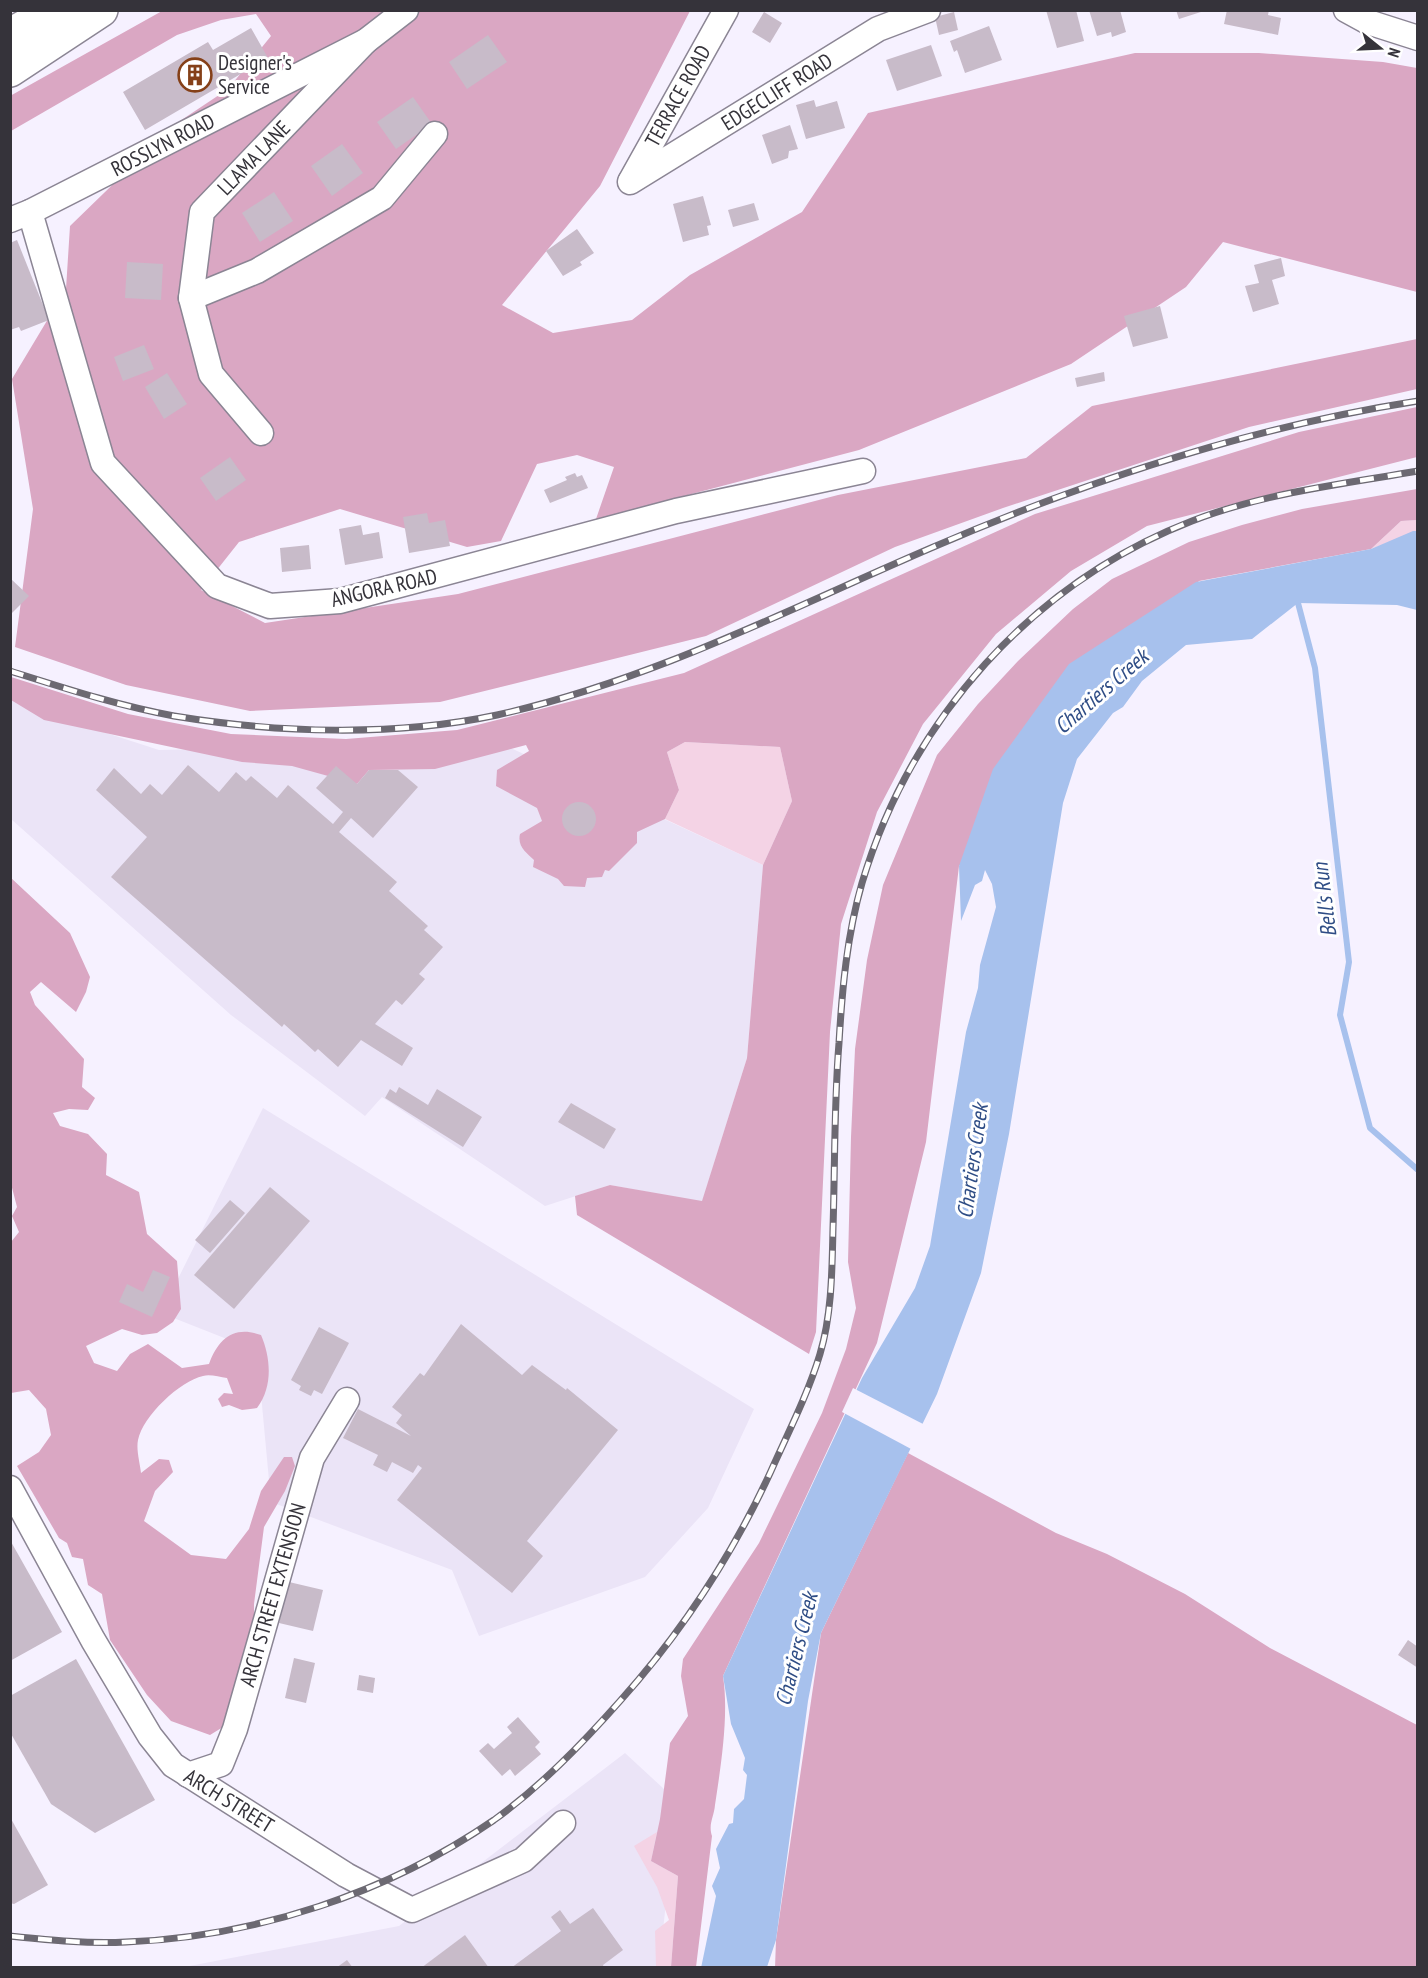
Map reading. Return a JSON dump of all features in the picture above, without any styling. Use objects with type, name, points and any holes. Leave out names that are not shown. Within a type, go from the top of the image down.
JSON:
[{"type":"highway","points":[[10,35],[55,10]]},
{"type":"highway","points":[[10,70],[101,10]]},
{"type":"street","name":"ROSSLYN ROAD","points":[[20,216],[366,41],[406,10]]},
{"type":"street","name":"TERRACE ROAD","points":[[630,182],[726,10]]},
{"type":"street","name":"EDGECLIFF ROAD","points":[[630,182],[878,29],[928,10]]},
{"type":"street","points":[[1346,10],[1368,22],[1418,38]]},
{"type":"street","name":"LLAMA LANE","points":[[261,433],[211,374],[191,298],[202,212],[366,41]]},
{"type":"street","points":[[191,298],[257,271],[382,198],[435,134]]},
{"type":"street","name":"ANGORA ROAD","points":[[20,216],[103,463],[218,586],[270,606],[340,601],[676,511],[863,471]]},
{"type":"street","name":"ARCH STREET EXTENSION","points":[[188,1775],[221,1764],[235,1729],[312,1458],[347,1400]]},
{"type":"street","name":"ARCH STREET","points":[[10,1488],[93,1640],[150,1736],[173,1765],[346,1875],[412,1910],[523,1860],[563,1823]]},
{"type":"shaded area","points":[[162,11],[690,11],[600,186],[502,305],[553,333],[632,320],[690,275],[802,212],[868,113],[1135,53],[1259,53],[1383,62],[1417,68],[1417,292],[1223,242],[1186,287],[1071,364],[859,450],[596,519],[614,467],[577,455],[537,464],[501,541],[467,547],[340,509],[239,542],[201,590],[265,623],[458,594],[838,495],[1026,458],[1092,406],[1417,339],[1417,389],[1249,427],[1003,508],[895,547],[706,636],[440,702],[250,711],[126,685],[15,647],[33,509],[12,379],[66,289],[70,226],[174,125],[228,89],[271,36],[256,14],[221,20],[177,35],[11,131],[10,96]]},
{"type":"shaded area","points":[[1417,407],[1417,457],[1147,526],[1071,571],[996,634],[923,724],[877,812],[841,924],[830,1032],[816,1332],[809,1354],[577,1215],[575,1196],[610,1185],[702,1201],[747,1058],[763,865],[792,801],[780,747],[685,742],[667,752],[679,790],[665,819],[637,832],[637,843],[609,871],[605,870],[602,877],[587,878],[585,887],[564,886],[558,879],[533,867],[534,860],[520,843],[520,834],[542,821],[537,808],[496,786],[497,770],[529,751],[526,745],[435,769],[369,770],[357,784],[292,766],[242,762],[44,720],[11,700],[11,677],[128,714],[231,734],[346,739],[457,730],[684,673],[1035,514],[1299,432]]},
{"type":"shaded area","points":[[1417,489],[1417,520],[1401,521],[1371,549],[1199,581],[959,866],[926,1142],[877,1343],[723,1676],[724,1740],[711,1824],[712,1836],[696,1967],[671,1967],[678,1876],[651,1861],[660,1819],[670,1743],[688,1716],[681,1676],[683,1659],[759,1543],[822,1413],[846,1349],[856,1308],[848,1262],[851,1137],[855,1049],[867,960],[883,885],[937,755],[978,704],[1018,661],[1073,609],[1112,579],[1189,542],[1242,525],[1302,509]]},
{"type":"shaded area","points":[[1417,520],[1417,531],[1371,549],[1401,521]]},
{"type":"shaded area","points":[[10,696],[29,708],[159,750],[500,743],[763,865],[747,1058],[702,1202],[610,1185],[545,1206],[382,1097],[365,1116],[231,1015],[11,819]]},
{"type":"shaded area","points":[[685,742],[780,747],[792,801],[763,865],[665,819],[679,790],[667,752]]},
{"type":"shaded area","points":[[10,877],[70,933],[90,977],[86,992],[76,1012],[41,982],[30,992],[35,1005],[84,1059],[82,1087],[95,1098],[88,1110],[69,1109],[53,1113],[60,1126],[88,1134],[107,1154],[106,1175],[139,1192],[147,1234],[177,1261],[181,1309],[173,1322],[157,1333],[142,1335],[122,1329],[86,1346],[94,1363],[117,1371],[130,1354],[148,1344],[182,1368],[209,1364],[222,1341],[235,1333],[243,1332],[261,1335],[267,1353],[268,1382],[257,1408],[242,1410],[229,1405],[222,1407],[218,1399],[224,1393],[233,1394],[227,1378],[206,1375],[194,1379],[174,1392],[147,1421],[138,1440],[141,1473],[159,1459],[169,1460],[173,1472],[155,1491],[144,1521],[191,1555],[226,1559],[249,1529],[261,1491],[284,1457],[292,1457],[295,1466],[285,1491],[264,1527],[254,1604],[254,1627],[223,1727],[210,1735],[171,1721],[147,1695],[110,1640],[102,1594],[88,1585],[83,1559],[72,1557],[67,1543],[59,1538],[17,1466],[39,1452],[51,1435],[46,1409],[29,1390],[11,1393],[11,1242],[19,1232],[12,1216],[17,1207],[10,1180]]},
{"type":"shaded area","points":[[263,1108],[754,1409],[708,1508],[645,1577],[479,1636],[452,1570],[271,1502],[257,1351],[161,1313]]},
{"type":"shaded area","points":[[908,1453],[1056,1533],[1107,1554],[1185,1594],[1270,1648],[1417,1725],[1417,1967],[775,1968],[776,1940],[821,1633]]},
{"type":"shaded area","points":[[625,1753],[677,1801],[659,1967],[179,1968],[399,1926]]},
{"type":"shaded area","points":[[657,1832],[651,1861],[678,1876],[671,1967],[656,1967],[655,1931],[669,1920],[657,1887],[634,1846]]},
{"type":"water","name":"Chartiers Creek","points":[[1417,531],[1417,610],[1397,605],[1298,603],[1252,639],[1186,645],[1142,681],[1123,707],[1113,713],[1077,759],[1063,803],[1009,1134],[981,1273],[937,1394],[821,1633],[808,1701],[776,1940],[767,1967],[701,1968],[716,1896],[712,1886],[720,1868],[716,1849],[729,1824],[733,1823],[734,1809],[744,1799],[747,1775],[743,1770],[745,1758],[731,1724],[723,1676],[862,1378],[915,1288],[930,1246],[966,1032],[978,988],[980,965],[996,907],[992,884],[985,870],[982,881],[975,885],[961,921],[959,866],[993,769],[1069,664],[1196,582],[1371,549]]},
{"type":"pier","points":[[853,1388],[925,1425],[913,1450],[842,1412]]},
{"type":"building","points":[[1046,10],[1076,10],[1084,41],[1057,48]]},
{"type":"building","points":[[1089,10],[1120,10],[1126,32],[1112,37],[1111,32],[1097,36]]},
{"type":"building","points":[[1176,10],[1204,10],[1204,11],[1179,19]]},
{"type":"building","points":[[1227,10],[1269,10],[1268,15],[1281,18],[1278,35],[1224,24]]},
{"type":"building","points":[[764,12],[782,23],[770,43],[752,32]]},
{"type":"building","points":[[954,12],[958,30],[939,35],[935,17]]},
{"type":"building","points":[[989,26],[1002,60],[965,73],[957,50],[954,52],[950,41]]},
{"type":"building","name":"Designer's Service","points":[[251,28],[268,58],[145,130],[123,92],[208,42],[213,50]]},
{"type":"building","points":[[488,35],[507,62],[467,89],[449,62]]},
{"type":"building","points":[[931,45],[942,76],[897,91],[886,60]]},
{"type":"building","points":[[413,97],[432,124],[396,149],[377,122]]},
{"type":"building","points":[[814,100],[816,107],[837,101],[845,128],[806,139],[796,105]]},
{"type":"building","points":[[790,125],[798,149],[789,151],[788,158],[772,164],[762,135]]},
{"type":"building","points":[[342,144],[363,173],[332,196],[311,166]]},
{"type":"building","points":[[274,192],[293,221],[260,242],[242,213]]},
{"type":"building","points":[[703,196],[711,225],[707,226],[709,235],[683,242],[673,204]]},
{"type":"building","points":[[754,203],[759,220],[733,227],[728,210]]},
{"type":"building","points":[[577,229],[594,253],[580,262],[582,265],[563,276],[546,251]]},
{"type":"building","points":[[17,240],[49,320],[21,331],[19,327],[10,330],[10,243]]},
{"type":"building","points":[[1281,258],[1285,276],[1272,280],[1279,304],[1253,312],[1245,286],[1259,283],[1254,265]]},
{"type":"building","points":[[127,262],[163,264],[161,300],[125,298]]},
{"type":"building","points":[[1160,306],[1168,338],[1133,347],[1124,316]]},
{"type":"building","points":[[144,345],[154,369],[123,381],[114,357]]},
{"type":"building","points":[[1104,372],[1105,381],[1077,387],[1075,378]]},
{"type":"building","points":[[167,373],[187,404],[164,419],[145,387]]},
{"type":"building","points":[[230,457],[246,480],[216,501],[200,478]]},
{"type":"building","points":[[575,473],[577,477],[582,475],[588,488],[550,503],[544,490],[567,480],[565,477]]},
{"type":"building","points":[[427,513],[429,523],[445,520],[450,546],[409,553],[403,517]]},
{"type":"building","points":[[361,525],[363,535],[379,532],[383,558],[345,565],[339,529]]},
{"type":"building","points":[[309,545],[311,569],[282,572],[280,548]]},
{"type":"building","points":[[10,578],[29,596],[10,615]]},
{"type":"building","points":[[188,765],[219,792],[236,772],[246,781],[251,776],[277,798],[288,785],[333,824],[343,812],[316,788],[336,766],[357,784],[369,770],[398,770],[418,787],[373,838],[351,818],[339,832],[397,882],[389,891],[428,926],[424,930],[443,947],[419,974],[425,979],[402,1005],[396,1000],[375,1024],[413,1048],[402,1066],[361,1040],[338,1067],[318,1049],[315,1052],[284,1024],[282,1027],[111,877],[147,837],[96,790],[114,768],[141,794],[150,784],[162,795]]},
{"type":"building","points":[[579,802],[591,807],[596,819],[591,831],[579,836],[567,831],[562,819],[567,807]]},
{"type":"building","points":[[399,1087],[428,1105],[437,1089],[482,1117],[463,1147],[385,1098],[390,1089],[396,1093]]},
{"type":"building","points":[[571,1103],[616,1129],[604,1149],[558,1122]]},
{"type":"building","points":[[270,1187],[310,1221],[234,1309],[194,1275]]},
{"type":"building","points":[[230,1200],[245,1213],[210,1253],[195,1240]]},
{"type":"building","points":[[153,1270],[170,1277],[152,1317],[119,1302],[127,1284],[143,1292]]},
{"type":"building","points":[[461,1324],[522,1375],[532,1365],[566,1390],[567,1388],[618,1430],[527,1541],[543,1556],[512,1593],[397,1500],[422,1468],[418,1465],[413,1473],[392,1462],[387,1472],[373,1465],[378,1455],[343,1438],[358,1409],[411,1436],[396,1423],[402,1415],[392,1407],[420,1373],[424,1376]]},
{"type":"building","points":[[319,1327],[349,1343],[322,1394],[314,1390],[311,1396],[299,1390],[301,1386],[291,1380]]},
{"type":"building","points":[[10,1540],[62,1632],[10,1661]]},
{"type":"building","points":[[289,1582],[323,1590],[313,1631],[279,1623]]},
{"type":"building","points":[[1408,1640],[1418,1647],[1418,1668],[1398,1655]]},
{"type":"building","points":[[294,1658],[315,1663],[306,1703],[285,1698]]},
{"type":"building","points":[[76,1659],[155,1800],[95,1833],[51,1804],[10,1732],[10,1696]]},
{"type":"building","points":[[359,1675],[375,1678],[373,1693],[357,1690]]},
{"type":"building","points":[[518,1717],[540,1742],[535,1747],[541,1754],[515,1776],[510,1769],[502,1776],[479,1751],[488,1743],[494,1749],[512,1733],[507,1727]]},
{"type":"building","points":[[10,1817],[48,1885],[14,1904],[10,1903]]},
{"type":"building","points":[[593,1908],[623,1950],[603,1965],[604,1968],[511,1968],[561,1931],[551,1917],[560,1910],[570,1924]]},
{"type":"building","points":[[465,1935],[489,1968],[421,1968]]},
{"type":"building","points":[[347,1960],[353,1968],[336,1968]]},
{"type":"waterway","name":"Bell's Run","points":[[1298,603],[1315,668],[1349,962],[1340,1015],[1370,1128],[1418,1170]]},
{"type":"railway","points":[[10,671],[153,712],[254,726],[295,729],[377,729],[418,727],[497,715],[554,701],[664,663],[772,619],[931,548],[1049,500],[1109,479],[1231,441],[1355,412],[1418,401]]},
{"type":"railway","points":[[10,1936],[97,1942],[175,1938],[223,1931],[319,1907],[410,1869],[494,1820],[544,1779],[590,1733],[643,1675],[704,1592],[756,1502],[810,1384],[824,1339],[831,1291],[837,1066],[852,922],[862,883],[884,823],[912,766],[946,713],[985,664],[1030,620],[1080,581],[1134,548],[1192,521],[1247,503],[1303,490],[1418,471]]},
{"type":"place","name":"Designer's Service","points":[[195,75]]}]
